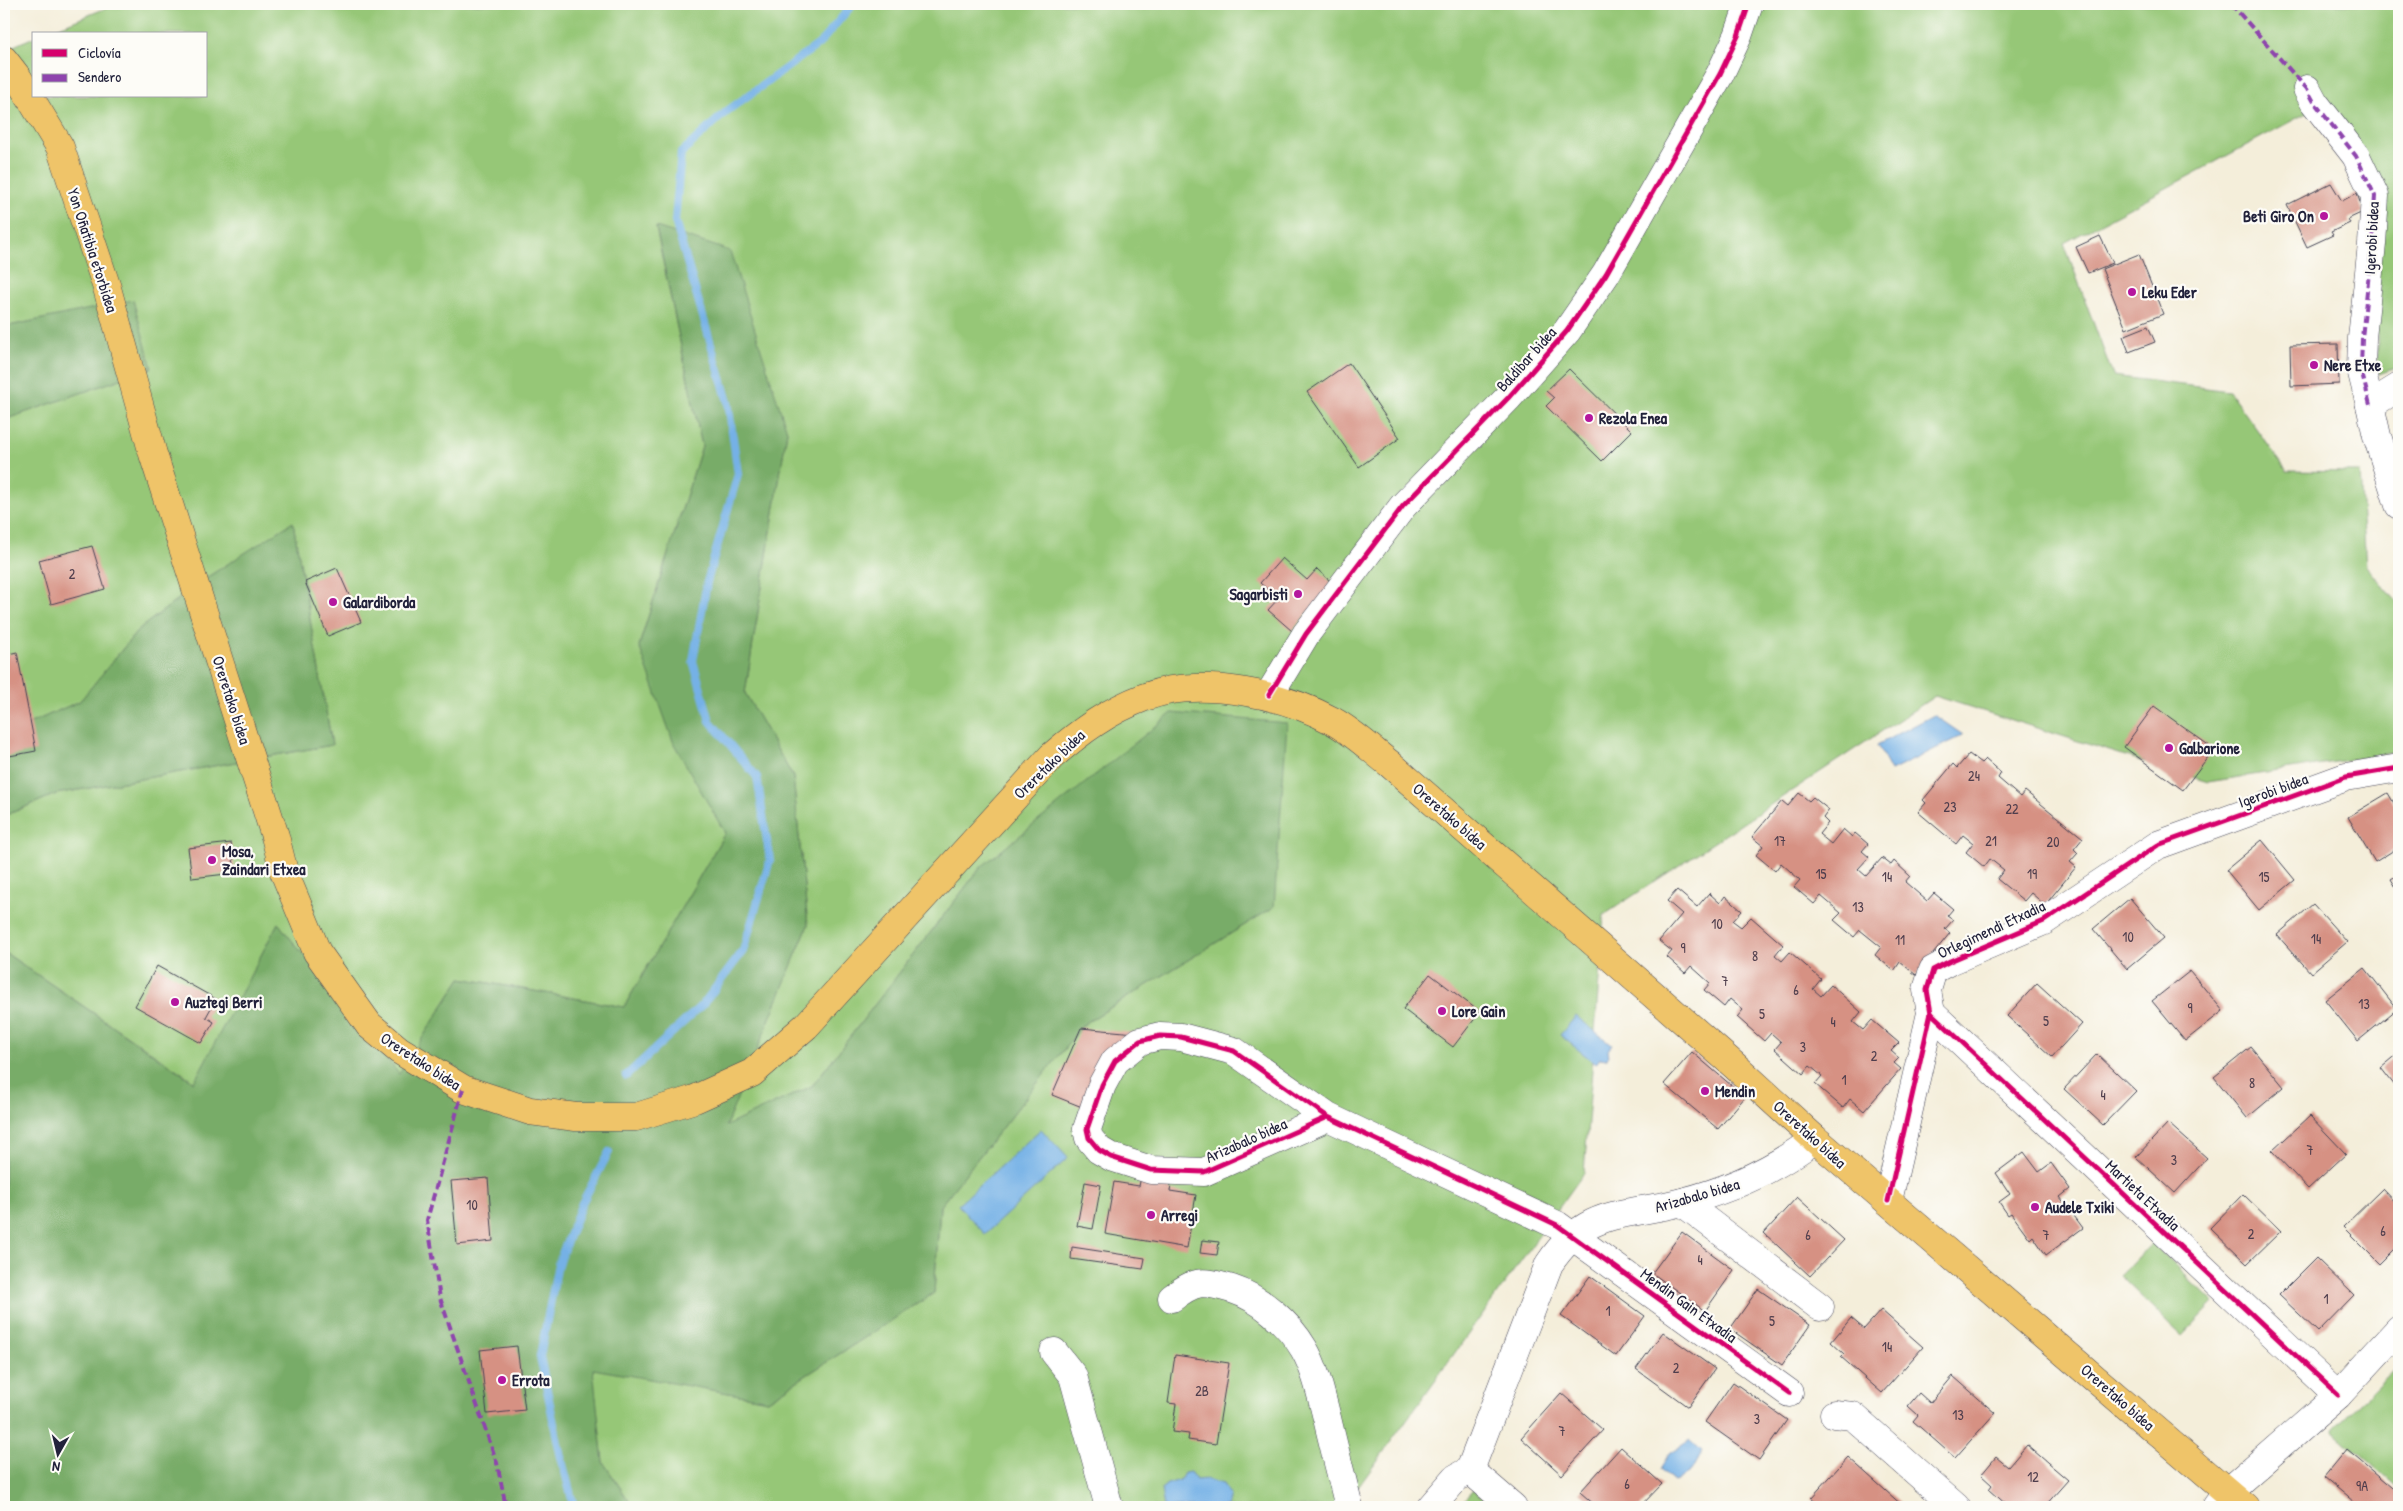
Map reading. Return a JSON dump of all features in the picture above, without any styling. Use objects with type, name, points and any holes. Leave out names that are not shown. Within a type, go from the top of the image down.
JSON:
[{"type":"main road","name":"Yon Oñatibia etorbidea","points":[[4,60],[18,78],[60,147],[107,288],[153,454]]},
{"type":"main road","name":"Oreretako bidea","points":[[153,454],[275,836],[284,872],[317,952],[369,1025],[399,1050],[463,1089],[530,1111],[576,1117],[636,1117],[695,1099],[752,1073],[806,1026],[1052,756],[1084,729],[1116,710],[1146,696],[1178,690],[1224,689],[1270,695],[1306,707],[1335,722],[1390,764],[2229,1502]]},
{"type":"street","name":"Baldibar bidea","points":[[1270,695],[1306,634],[1403,506],[1508,398],[1567,331],[1606,274],[1720,74],[1738,36],[1749,4]]},
{"type":"street","name":"Igerobi bidea","points":[[2307,89],[2314,102],[2356,156],[2374,196],[2372,244],[2362,338],[2361,368],[2377,436],[2399,506]]},
{"type":"street","points":[[2370,405],[2399,387]]},
{"type":"street","name":"Igerobi bidea","points":[[2158,845],[2346,777],[2399,768]]},
{"type":"street","name":"Orlegimendi Etxadia","points":[[1888,1201],[1924,1039],[1932,1013],[1927,990],[1933,970],[2044,921],[2158,845]]},
{"type":"street","name":"Martieta Etxadia","points":[[1932,1013],[2338,1395]]},
{"type":"street","name":"Arizabalo bidea","points":[[1328,1117],[1204,1172],[1151,1170],[1111,1157],[1099,1150],[1089,1138],[1087,1129],[1102,1085],[1115,1061],[1140,1040],[1160,1036],[1181,1037],[1234,1051],[1328,1117],[1557,1225],[1573,1236]]},
{"type":"street","name":"Arizabalo bidea","points":[[1470,1470],[1549,1264],[1561,1246],[1600,1218],[1682,1202],[1747,1181],[1779,1164],[1815,1139]]},
{"type":"street","points":[[1682,1202],[1820,1307]]},
{"type":"street","name":"Mendin Gain Etxadia","points":[[1573,1236],[1789,1393]]},
{"type":"street","points":[[1172,1298],[1186,1287],[1206,1282],[1239,1291],[1262,1304],[1288,1327],[1304,1349],[1318,1382],[1349,1507]]},
{"type":"street","points":[[2229,1502],[2367,1366],[2399,1329]]},
{"type":"street","points":[[1054,1352],[1073,1376],[1109,1507]]},
{"type":"street","points":[[1834,1414],[1852,1416],[1956,1507]]},
{"type":"street","points":[[1431,1507],[1456,1478],[1470,1470],[1513,1507]]},
{"type":"green space","points":[[116,4],[2399,4],[2399,367],[2379,374],[2370,186],[2314,109],[2064,243],[2113,376],[2229,391],[2287,471],[2360,472],[2366,566],[2399,604],[2399,752],[2208,782],[1935,696],[1604,915],[1584,1173],[1344,1507],[633,1507],[603,1462],[592,1368],[768,1400],[934,1293],[940,1206],[1084,1024],[1274,907],[981,867],[812,1086],[725,1127],[808,925],[793,777],[745,693],[787,431],[656,228],[702,446],[639,646],[725,833],[624,1007],[461,978],[399,1075],[278,923],[195,1082],[4,952],[4,816],[56,794],[332,745],[293,523],[209,576],[139,629],[80,701],[4,735],[4,420],[151,368],[133,301],[4,327],[4,45],[9,48],[32,38],[32,98],[208,98],[208,32],[47,32]]},
{"type":"green space","points":[[656,227],[730,251],[787,431],[745,693],[793,777],[808,925],[726,1126],[812,1086],[981,867],[1172,713],[1287,723],[1274,907],[1084,1024],[940,1206],[934,1293],[768,1400],[593,1369],[603,1462],[633,1507],[4,1507],[4,952],[194,1082],[278,923],[399,1074],[461,978],[624,1007],[725,833],[674,744],[639,646],[702,446]]},
{"type":"green space","points":[[133,300],[152,368],[4,420],[4,327]]},
{"type":"green space","points":[[293,522],[332,745],[56,794],[4,816],[4,735],[80,701],[139,629],[209,576]]},
{"type":"green space","points":[[2152,1243],[2214,1303],[2182,1336],[2120,1276]]},
{"type":"green space","points":[[2399,1366],[2399,1489],[2333,1430]]},
{"type":"green space","points":[[1473,1490],[1492,1507],[1458,1507]]},
{"type":"water","points":[[1934,715],[1963,735],[1891,771],[1877,745]]},
{"type":"water","points":[[1576,1016],[1612,1045],[1608,1050],[1609,1056],[1606,1059],[1600,1058],[1596,1064],[1560,1035]]},
{"type":"water","points":[[1041,1129],[1068,1158],[985,1234],[958,1205]]},
{"type":"water","points":[[1690,1440],[1702,1451],[1691,1471],[1675,1482],[1660,1469],[1669,1454]]},
{"type":"water","points":[[1190,1472],[1196,1480],[1206,1479],[1223,1484],[1230,1495],[1227,1507],[1164,1507],[1161,1489],[1167,1484],[1180,1480],[1184,1473]]},
{"type":"building","name":"Beti Giro On","points":[[2331,183],[2342,201],[2357,193],[2363,212],[2348,219],[2350,223],[2331,232],[2333,235],[2307,247],[2287,205]]},
{"type":"building","points":[[2100,236],[2113,263],[2088,273],[2076,247]]},
{"type":"building","name":"Leku Eder","points":[[2139,254],[2163,314],[2126,329],[2102,269]]},
{"type":"building","points":[[2148,326],[2155,342],[2129,352],[2123,336]]},
{"type":"building","name":"Nere Etxe","points":[[2338,344],[2339,384],[2291,386],[2290,345]]},
{"type":"building","points":[[1349,363],[1400,438],[1359,467],[1307,392]]},
{"type":"building","name":"Rezola Enea","points":[[1569,369],[1632,431],[1602,461],[1546,406],[1554,398],[1546,391]]},
{"type":"building","points":[[92,546],[105,589],[51,604],[39,560]]},
{"type":"building","name":"Sagarbisti","points":[[1282,558],[1307,580],[1317,569],[1332,583],[1324,595],[1292,631],[1268,610],[1278,599],[1260,583]]},
{"type":"building","name":"Galardiborda","points":[[337,568],[361,622],[328,636],[305,582]]},
{"type":"building","points":[[17,652],[36,751],[4,757],[4,655]]},
{"type":"building","name":"Galbarione","points":[[2154,706],[2214,749],[2183,790],[2124,747]]},
{"type":"building","points":[[1969,754],[1981,763],[1985,759],[2001,773],[1998,778],[2020,797],[2025,791],[2083,838],[2074,849],[2078,853],[2070,862],[2076,867],[2045,905],[2031,893],[2024,901],[1997,879],[2004,870],[1990,859],[1984,867],[1966,852],[1973,843],[1963,835],[1956,844],[1918,812],[1926,803],[1923,800],[1953,764],[1957,768]]},
{"type":"building","points":[[1799,793],[1809,801],[1813,797],[1829,810],[1823,818],[1828,823],[1819,834],[1831,844],[1843,829],[1852,837],[1855,833],[1868,844],[1862,851],[1869,857],[1858,869],[1866,876],[1882,858],[1891,865],[1894,861],[1910,876],[1905,882],[1927,901],[1934,893],[1953,909],[1947,916],[1953,920],[1945,929],[1950,933],[1916,975],[1900,962],[1894,971],[1875,955],[1881,947],[1860,930],[1854,937],[1834,920],[1841,913],[1821,896],[1814,904],[1794,887],[1800,880],[1781,863],[1775,871],[1756,855],[1763,846],[1752,837],[1782,801],[1788,806]]},
{"type":"building","points":[[2388,793],[2399,812],[2399,847],[2375,862],[2348,817]]},
{"type":"building","points":[[2262,840],[2295,880],[2259,910],[2226,870]]},
{"type":"building","name":"Mosa, Zaindari Etxea","points":[[231,843],[235,873],[192,878],[188,848]]},
{"type":"building","points":[[2399,874],[2399,892],[2391,879]]},
{"type":"building","points":[[1677,890],[1697,907],[1709,893],[1720,903],[1725,896],[1742,911],[1733,921],[1741,927],[1751,917],[1783,945],[1775,955],[1782,961],[1790,952],[1821,979],[1813,989],[1821,996],[1831,985],[1861,1012],[1853,1022],[1863,1030],[1872,1020],[1899,1043],[1891,1051],[1899,1058],[1894,1063],[1901,1069],[1864,1111],[1850,1099],[1843,1108],[1815,1084],[1822,1076],[1810,1066],[1803,1074],[1775,1049],[1781,1042],[1771,1033],[1764,1041],[1737,1017],[1743,1010],[1730,999],[1724,1007],[1704,990],[1710,983],[1691,966],[1685,973],[1667,957],[1672,951],[1659,941],[1682,914],[1667,901]]},
{"type":"building","points":[[2130,898],[2164,938],[2127,969],[2093,929]]},
{"type":"building","points":[[2313,904],[2347,942],[2311,973],[2277,935]]},
{"type":"building","name":"Auztegi Berri","points":[[157,966],[216,999],[206,1017],[214,1022],[201,1043],[135,1006]]},
{"type":"building","points":[[2365,968],[2397,1009],[2358,1041],[2325,1000]]},
{"type":"building","points":[[2190,971],[2223,1011],[2185,1041],[2152,1001]]},
{"type":"building","name":"Lore Gain","points":[[1430,974],[1480,1012],[1453,1047],[1403,1009]]},
{"type":"building","points":[[2037,983],[2082,1024],[2052,1057],[2007,1016]]},
{"type":"building","points":[[1081,1028],[1135,1033],[1082,1107],[1052,1095]]},
{"type":"building","points":[[2251,1047],[2284,1087],[2247,1118],[2214,1077]]},
{"type":"building","name":"Mendin","points":[[1692,1052],[1745,1097],[1718,1129],[1664,1084]]},
{"type":"building","points":[[2399,1053],[2399,1091],[2381,1068]]},
{"type":"building","points":[[2097,1054],[2136,1091],[2103,1125],[2064,1089]]},
{"type":"building","points":[[2310,1116],[2346,1154],[2308,1189],[2272,1151]]},
{"type":"building","points":[[2168,1123],[2207,1158],[2175,1193],[2136,1157]]},
{"type":"building","name":"Audele Txiki","points":[[2024,1152],[2039,1172],[2051,1163],[2070,1189],[2060,1197],[2083,1228],[2046,1255],[2033,1236],[2030,1239],[2011,1213],[2008,1215],[1999,1202],[2010,1194],[1996,1173]]},
{"type":"building","name":"Arregi","points":[[1142,1173],[1172,1178],[1170,1191],[1196,1195],[1187,1248],[1105,1234],[1114,1182],[1139,1186]]},
{"type":"building","points":[[488,1178],[493,1241],[457,1245],[451,1181]]},
{"type":"building","points":[[1085,1182],[1101,1185],[1093,1229],[1077,1226]]},
{"type":"building","points":[[2382,1189],[2399,1207],[2399,1245],[2380,1264],[2343,1227]]},
{"type":"building","points":[[2243,1194],[2281,1231],[2247,1264],[2210,1228]]},
{"type":"building","points":[[1797,1197],[1844,1240],[1810,1276],[1764,1233]]},
{"type":"building","points":[[1682,1232],[1734,1270],[1705,1311],[1652,1273]]},
{"type":"building","points":[[1202,1240],[1219,1242],[1217,1255],[1200,1253]]},
{"type":"building","points":[[1072,1247],[1145,1258],[1143,1269],[1071,1259]]},
{"type":"building","points":[[2316,1258],[2354,1295],[2318,1332],[2279,1295]]},
{"type":"building","points":[[1590,1276],[1645,1316],[1616,1356],[1561,1316]]},
{"type":"building","points":[[1758,1289],[1810,1325],[1782,1365],[1730,1329]]},
{"type":"building","points":[[1881,1310],[1923,1347],[1882,1393],[1841,1357],[1844,1354],[1831,1342],[1851,1318],[1864,1329]]},
{"type":"building","points":[[1663,1332],[1715,1369],[1688,1407],[1636,1369]]},
{"type":"building","name":"Errota","points":[[517,1346],[525,1410],[487,1414],[480,1350]]},
{"type":"building","points":[[1175,1355],[1229,1363],[1216,1444],[1188,1440],[1189,1434],[1172,1432],[1176,1404],[1168,1403]]},
{"type":"building","points":[[1953,1376],[1995,1413],[1955,1458],[1913,1421],[1918,1415],[1908,1406],[1919,1393],[1930,1403]]},
{"type":"building","points":[[1733,1382],[1787,1420],[1759,1460],[1705,1422]]},
{"type":"building","points":[[1561,1393],[1603,1430],[1562,1475],[1521,1438]]},
{"type":"building","points":[[2027,1445],[2068,1480],[2044,1507],[2009,1507],[1989,1489],[1992,1485],[1981,1475],[1996,1457],[2008,1467]]},
{"type":"building","points":[[1621,1447],[1662,1484],[1640,1507],[1597,1507],[1580,1492]]},
{"type":"building","points":[[2347,1449],[2399,1493],[2399,1507],[2360,1507],[2324,1477]]},
{"type":"building","points":[[1848,1457],[1904,1507],[1821,1507],[1811,1498]]},
{"type":"waterway","points":[[626,1076],[704,1003],[743,951],[770,860],[757,777],[710,721],[693,661],[707,582],[738,474],[728,402],[675,221],[681,153],[727,111],[819,44],[853,4]]},
{"type":"waterway","points":[[574,1507],[560,1453],[540,1356],[558,1264],[582,1203],[609,1152]]},
{"type":"marked path","points":[[2231,4],[2307,89],[2314,102],[2356,156],[2375,196],[2362,338],[2361,369],[2370,405]]},
{"type":"marked path","points":[[463,1089],[427,1220],[440,1298],[497,1463],[506,1507]]},
{"type":"cycle path","points":[[1269,695],[1306,634],[1403,506],[1508,398],[1567,331],[1606,274],[1720,74],[1738,36],[1749,4]]},
{"type":"cycle path","points":[[1888,1201],[1931,1013],[1927,990],[1933,970],[2044,921],[2158,845],[2346,777],[2399,768]]},
{"type":"cycle path","points":[[1931,1013],[2338,1395]]},
{"type":"cycle path","points":[[1328,1117],[1234,1051],[1181,1037],[1160,1036],[1140,1041],[1115,1061],[1102,1085],[1087,1129],[1089,1138],[1099,1150],[1111,1157],[1151,1170],[1204,1172],[1328,1117],[1557,1225],[1789,1393]]},
{"type":"place","name":"Beti Giro On","points":[[2324,216]]},
{"type":"place","name":"Leku Eder","points":[[2132,292]]},
{"type":"place","name":"Nere Etxe","points":[[2314,365]]},
{"type":"place","name":"Rezola Enea","points":[[1589,418]]},
{"type":"place","name":"Sagarbisti","points":[[1298,594]]},
{"type":"place","name":"Galardiborda","points":[[333,602]]},
{"type":"place","name":"Galbarione","points":[[2169,748]]},
{"type":"place","name":"Mosa, Zaindari Etxea","points":[[212,860]]},
{"type":"place","name":"Auztegi Berri","points":[[175,1002]]},
{"type":"place","name":"Lore Gain","points":[[1442,1011]]},
{"type":"place","name":"Mendin","points":[[1705,1091]]},
{"type":"place","name":"Audele Txiki","points":[[2035,1207]]},
{"type":"place","name":"Arregi","points":[[1151,1215]]},
{"type":"place","name":"Errota","points":[[502,1380]]}]
